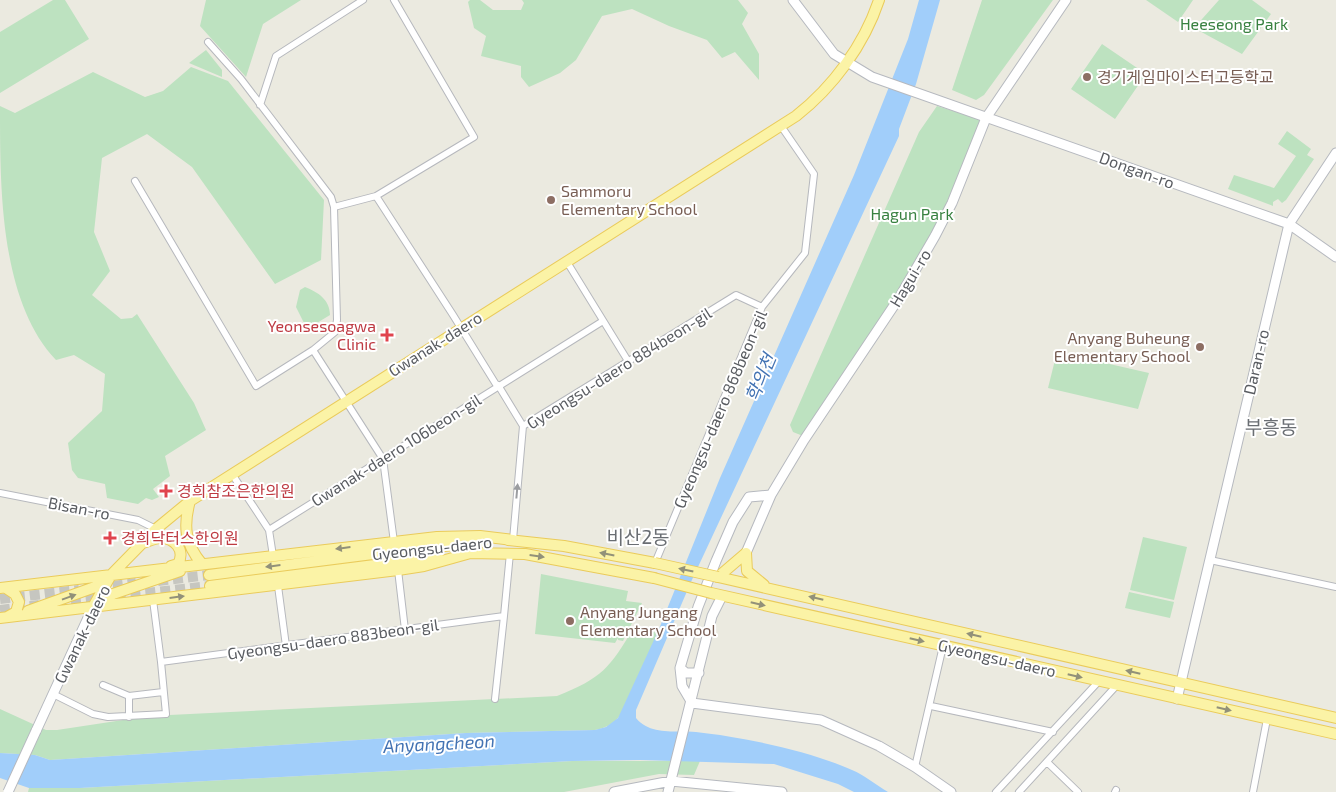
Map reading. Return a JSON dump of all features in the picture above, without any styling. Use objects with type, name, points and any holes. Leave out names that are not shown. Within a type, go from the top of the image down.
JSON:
[{"type":"main road","name":"Gwanak-daero","points":[[94,607],[111,575],[156,529],[190,500],[781,126],[818,99],[846,63],[872,22],[879,0]]},
{"type":"main road","points":[[190,500],[185,519],[186,537],[194,555],[202,564]]},
{"type":"main road","points":[[3,588],[111,575],[166,572],[202,564],[394,542],[480,536],[513,540]]},
{"type":"main road","points":[[142,543],[160,538],[176,543],[181,550],[181,559],[178,564],[166,572],[148,590],[148,596],[153,600]]},
{"type":"main road","name":"Gyeongsu-daero","points":[[1336,718],[767,587],[564,546],[513,540],[396,551],[210,580],[474,552],[510,553],[561,559],[654,578],[722,596],[1284,723],[1336,733]]},
{"type":"main road","points":[[2,614],[94,607],[278,586],[424,566],[474,552]]},
{"type":"main road","points":[[718,577],[746,553]]},
{"type":"main road","points":[[746,553],[747,571],[767,587]]},
{"type":"main road","points":[[94,607],[113,594],[166,572]]},
{"type":"main road","points":[[2,614],[95,587],[111,575]]},
{"type":"main road","points":[[2,614],[16,612],[20,602],[15,594],[3,588]]},
{"type":"main road","name":"Gyeongsu-daero","points":[[1265,702],[1336,722]]},
{"type":"street","points":[[260,105],[276,56],[363,0]]},
{"type":"street","points":[[334,207],[376,196],[474,137],[394,0]]},
{"type":"street","points":[[793,0],[834,54],[846,63]]},
{"type":"street","name":"Hagui-ro","points":[[746,553],[771,495],[814,424],[899,298],[926,253],[949,209],[986,118],[1066,0]]},
{"type":"street","points":[[135,181],[256,386],[313,350],[335,332],[337,320],[334,207],[331,197],[260,105],[208,42]]},
{"type":"street","name":"Dongan-ro","points":[[846,63],[872,77],[1289,224],[1336,258]]},
{"type":"street","name":"Gyeongsu-daero 868beon-gil","points":[[655,563],[762,307],[805,253],[814,174],[781,126]]},
{"type":"street","name":"Daran-ro","points":[[1177,699],[1289,224],[1336,153]]},
{"type":"street","name":"Gwanak-daero 106beon-gil","points":[[269,530],[497,386],[376,196]]},
{"type":"street","points":[[567,262],[628,361]]},
{"type":"street","name":"Gyeongsu-daero 884beon-gil","points":[[513,540],[522,426],[736,295],[762,307]]},
{"type":"street","points":[[522,426],[497,386],[603,321]]},
{"type":"street","points":[[313,350],[383,459],[394,542]]},
{"type":"street","points":[[232,474],[269,530],[273,556]]},
{"type":"street","name":"Bisan-ro","points":[[0,493],[138,520],[156,529]]},
{"type":"street","points":[[691,707],[682,686],[680,668],[698,607],[734,522],[749,497],[771,495]]},
{"type":"street","points":[[495,699],[510,553]]},
{"type":"street","points":[[1210,560],[1336,587]]},
{"type":"street","points":[[398,570],[405,630]]},
{"type":"street","points":[[278,586],[286,646]]},
{"type":"street","points":[[668,792],[691,707],[712,616],[722,596]]},
{"type":"street","points":[[53,694],[93,714],[129,716],[166,714],[153,600]]},
{"type":"street","name":"Gwanak-daero","points":[[8,792],[94,607]]},
{"type":"street","name":"Gyeongsu-daero 883beon-gil","points":[[161,662],[504,616]]},
{"type":"street","points":[[915,767],[931,706],[943,646]]},
{"type":"street","points":[[680,668],[686,673],[699,673]]},
{"type":"street","points":[[996,792],[1099,681]]},
{"type":"street","points":[[103,685],[129,696],[163,692]]},
{"type":"street","points":[[1019,792],[1117,685]]},
{"type":"street","points":[[129,696],[129,716]]},
{"type":"street","points":[[931,706],[1053,732]]},
{"type":"street","points":[[691,707],[821,720],[879,746],[915,767],[951,792]]},
{"type":"street","points":[[1253,792],[1267,719]]},
{"type":"street","points":[[1047,762],[1078,792]]},
{"type":"street","points":[[614,792],[672,777],[782,792]]},
{"type":"street","points":[[0,788],[8,792]]},
{"type":"green space","points":[[53,0],[65,0],[89,39],[0,93],[0,32]]},
{"type":"green space","points":[[206,0],[301,0],[263,24],[246,77],[200,26]]},
{"type":"green space","points":[[470,0],[480,0],[493,10],[521,10],[524,3],[522,0],[738,0],[748,13],[742,24],[759,54],[759,80],[735,52],[722,58],[707,40],[669,26],[632,9],[602,16],[576,60],[560,73],[529,87],[521,77],[521,66],[481,56],[486,36],[474,28],[468,2]]},
{"type":"green space","points":[[982,0],[1053,0],[984,95],[976,100],[952,90]]},
{"type":"green space","points":[[1146,0],[1193,0],[1178,22]]},
{"type":"green space","name":"Heeseong Park","points":[[1219,0],[1252,0],[1271,14],[1242,54],[1194,28]]},
{"type":"green space","points":[[1102,44],[1146,74],[1115,119],[1071,89]]},
{"type":"green space","points":[[206,50],[222,70],[222,77],[189,63]]},
{"type":"green space","points":[[191,67],[228,81],[324,200],[321,260],[275,284],[192,167],[147,134],[102,158],[94,232],[110,271],[92,295],[121,319],[132,318],[137,314],[194,403],[206,430],[165,456],[170,476],[153,489],[159,497],[152,500],[146,498],[138,504],[107,498],[105,484],[78,478],[72,470],[68,443],[102,411],[105,374],[74,355],[56,360],[38,336],[24,307],[14,276],[7,242],[1,172],[0,106],[15,113],[93,72],[145,97],[163,91]]},
{"type":"green space","name":"Hagun Park","points":[[937,106],[982,120],[937,225],[897,297],[803,436],[793,432],[790,425],[919,132]]},
{"type":"green space","points":[[1287,131],[1311,149],[1307,155],[1314,159],[1286,200],[1282,203],[1278,199],[1273,202],[1273,206],[1228,189],[1234,175],[1274,188],[1296,156],[1278,144]]},
{"type":"green space","points":[[305,287],[314,291],[326,301],[330,315],[307,329],[296,307],[300,290]]},
{"type":"green space","points":[[1057,352],[1149,373],[1138,409],[1048,388]]},
{"type":"green space","points":[[1143,537],[1187,547],[1174,600],[1130,590]]},
{"type":"green space","points":[[541,574],[628,591],[626,601],[642,603],[623,641],[618,640],[618,638],[615,643],[535,634]]},
{"type":"green space","points":[[1129,592],[1174,602],[1170,618],[1125,608]]},
{"type":"green space","points":[[634,627],[658,633],[624,710],[612,723],[604,728],[595,730],[466,733],[50,760],[35,755],[0,753],[0,709],[46,730],[57,730],[123,720],[129,717],[557,696],[585,683],[603,670],[618,653]]},
{"type":"green space","points":[[572,761],[700,761],[694,775],[659,774],[564,792],[28,792],[29,788],[80,788]]},
{"type":"water","name":"Anyangcheon","points":[[919,0],[940,0],[916,84],[899,129],[899,136],[691,582],[636,710],[636,718],[642,724],[656,730],[696,732],[734,737],[797,751],[852,770],[888,792],[854,792],[838,784],[774,764],[640,760],[572,761],[80,788],[29,788],[0,778],[0,753],[35,755],[50,760],[466,733],[595,730],[606,727],[618,718],[659,629],[720,478],[854,175],[908,39]]},
{"type":"tunnel","points":[[158,581],[209,575]]},
{"type":"tunnel","points":[[98,588],[136,583]]},
{"type":"tunnel","points":[[56,603],[210,586]]},
{"type":"tunnel","points":[[0,599],[79,590]]},
{"type":"tunnel","points":[[0,610],[39,605]]},
{"type":"place","name":"경기게임마이스터고등학교","points":[[1087,77]]},
{"type":"place","name":"Sammoru Elementary School","points":[[551,200]]},
{"type":"place","name":"Yeonsesoagwa Clinic","points":[[387,335]]},
{"type":"place","name":"Anyang Buheung Elementary School","points":[[1200,347]]},
{"type":"place","name":"경희참조은한의원","points":[[166,491]]},
{"type":"place","name":"경희닥터스한의원","points":[[110,538]]},
{"type":"place","name":"Anyang Jungang Elementary School","points":[[570,621]]},
{"type":"district","name":"부흥동","points":[[1271,427]]},
{"type":"district","name":"비산2동","points":[[638,537]]},
{"type":"water label","name":"학의천","points":[[761,378]]}]
